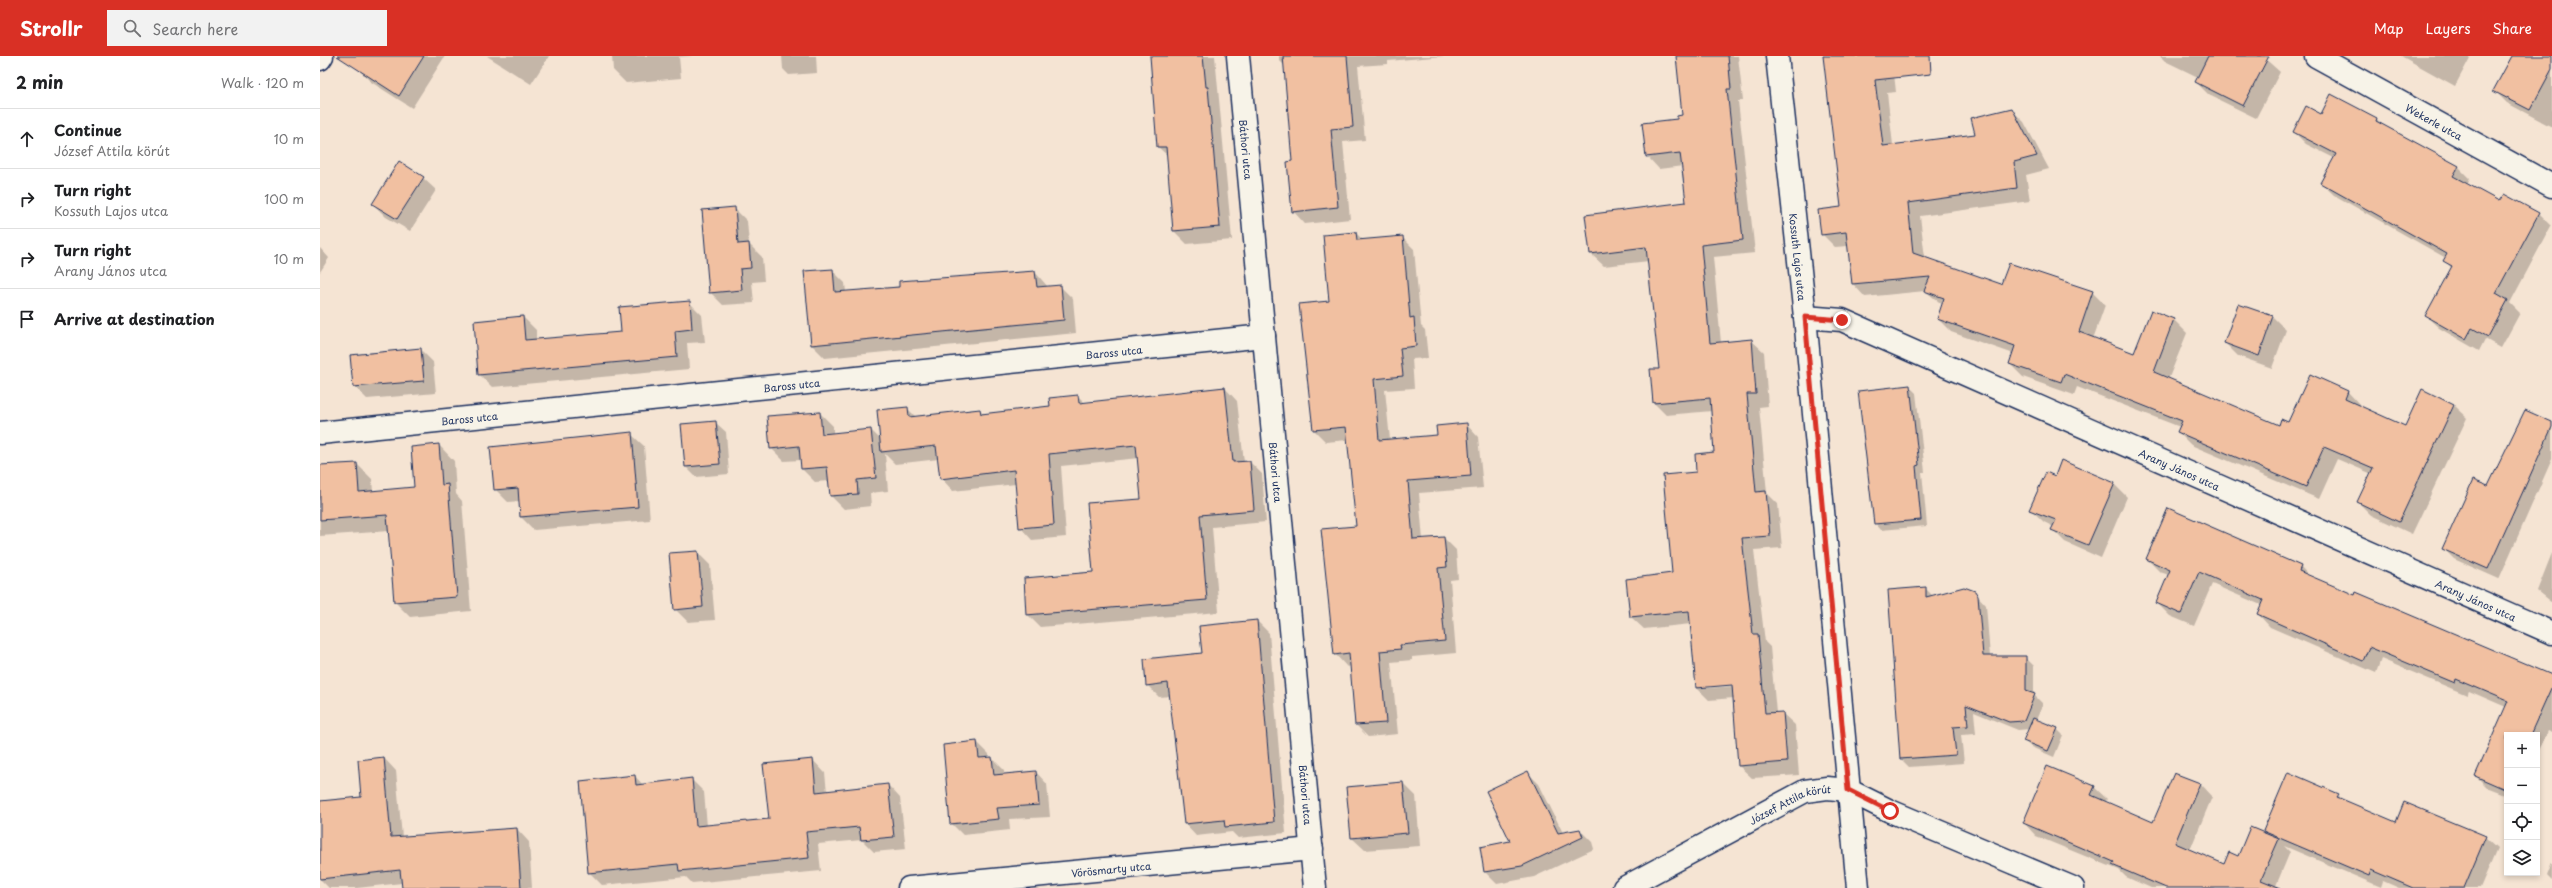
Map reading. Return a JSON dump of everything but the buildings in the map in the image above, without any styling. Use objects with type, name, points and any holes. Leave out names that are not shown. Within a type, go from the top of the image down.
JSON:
[{"type":"street","name":"Báthori utca","points":[[1238,56],[1315,888]]},
{"type":"street","name":"Kossuth Lajos utca","points":[[1777,56],[1805,317],[1858,888]]},
{"type":"street","name":"Wekerle utca","points":[[2316,56],[2552,186]]},
{"type":"street","name":"Arany János utca","points":[[1805,317],[1842,320],[2552,633]]},
{"type":"street","name":"Baross utca","points":[[320,433],[1264,336]]},
{"type":"street","name":"József Attila körút","points":[[1624,888],[1805,791],[1827,788],[1848,790],[1890,811],[2073,888]]},
{"type":"street","name":"Vörösmarty utca","points":[[909,888],[1312,849]]},
{"type":"route","points":[[1842,320],[1805,317],[1848,790],[1890,811]]}]
